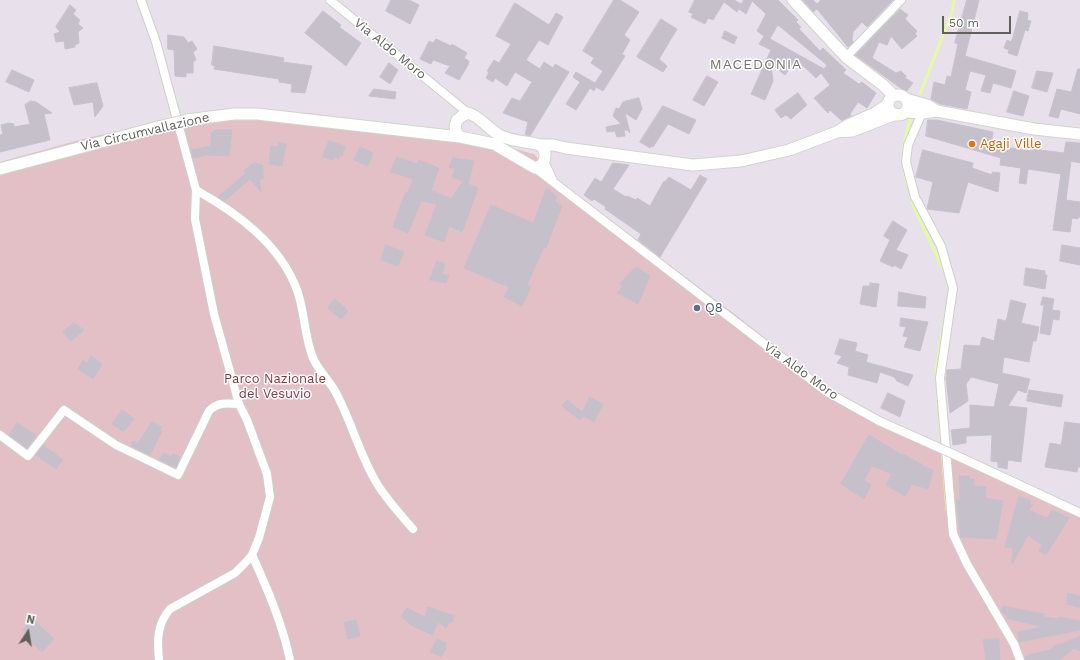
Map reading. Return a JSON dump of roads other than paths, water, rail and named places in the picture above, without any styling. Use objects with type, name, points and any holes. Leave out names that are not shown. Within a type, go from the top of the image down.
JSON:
[{"type":"main road","points":[[793,0],[846,57],[883,85],[891,100],[890,111],[901,113],[937,111],[1034,129],[1080,134]]},
{"type":"main road","points":[[468,113],[473,114],[492,131],[502,137],[517,142],[553,145],[693,165],[741,161],[789,150],[837,132],[848,125],[875,113],[891,100],[901,95],[906,99],[927,105],[937,111]]},
{"type":"main road","points":[[837,132],[852,131],[901,113],[908,105],[906,99]]},
{"type":"main road","name":"Via Circumvallazione","points":[[436,133],[456,123],[468,113]]},
{"type":"main road","name":"Via Circumvallazione","points":[[0,169],[187,120],[222,115],[257,114],[460,136],[494,144],[534,168]]},
{"type":"main road","points":[[456,123],[456,132],[460,136]]},
{"type":"main road","points":[[540,145],[545,151],[545,159]]},
{"type":"main road","points":[[534,168],[538,168],[545,159],[566,148]]},
{"type":"street","points":[[141,0],[156,42],[196,190],[195,219],[198,240],[214,314],[240,404],[267,474],[270,497],[264,525],[252,555],[235,573],[170,609],[163,617],[158,631],[157,642],[160,660]]},
{"type":"street","name":"Via Aldo Moro","points":[[330,0],[468,113]]},
{"type":"street","points":[[846,57],[901,0]]},
{"type":"street","points":[[451,99],[456,123]]},
{"type":"street","points":[[922,113],[908,145],[906,162],[914,197],[941,246],[953,288],[940,378],[953,534],[967,564],[1014,644],[1020,660]]},
{"type":"street","name":"Via Aldo Moro","points":[[545,159],[552,180]]},
{"type":"street","name":"Via Aldo Moro","points":[[534,168],[552,180],[827,392],[879,421],[1080,513]]},
{"type":"street","points":[[196,190],[237,216],[263,237],[284,265],[297,290],[313,359],[334,390],[376,481],[413,529]]},
{"type":"street","points":[[0,435],[28,456],[64,410],[116,445],[178,475],[209,411],[215,405],[224,403],[240,404]]},
{"type":"street","points":[[252,555],[269,591],[280,621],[290,660]]},
{"type":"waterway","points":[[920,94],[952,12],[954,0]]},
{"type":"waterway","points":[[908,186],[904,168],[903,153],[910,120]]},
{"type":"waterway","points":[[911,196],[914,207],[944,271]]},
{"type":"waterway","points":[[936,379],[946,311]]},
{"type":"waterway","points":[[938,400],[947,510]]},
{"type":"place","name":"Agaji Ville","points":[[972,144]]},
{"type":"place","name":"Q8","points":[[697,308]]},
{"type":"district","name":"MACEDONIA","points":[[756,65]]},
{"type":"park label","name":"Parco Nazionale del Vesuvio","points":[[275,386]]}]
